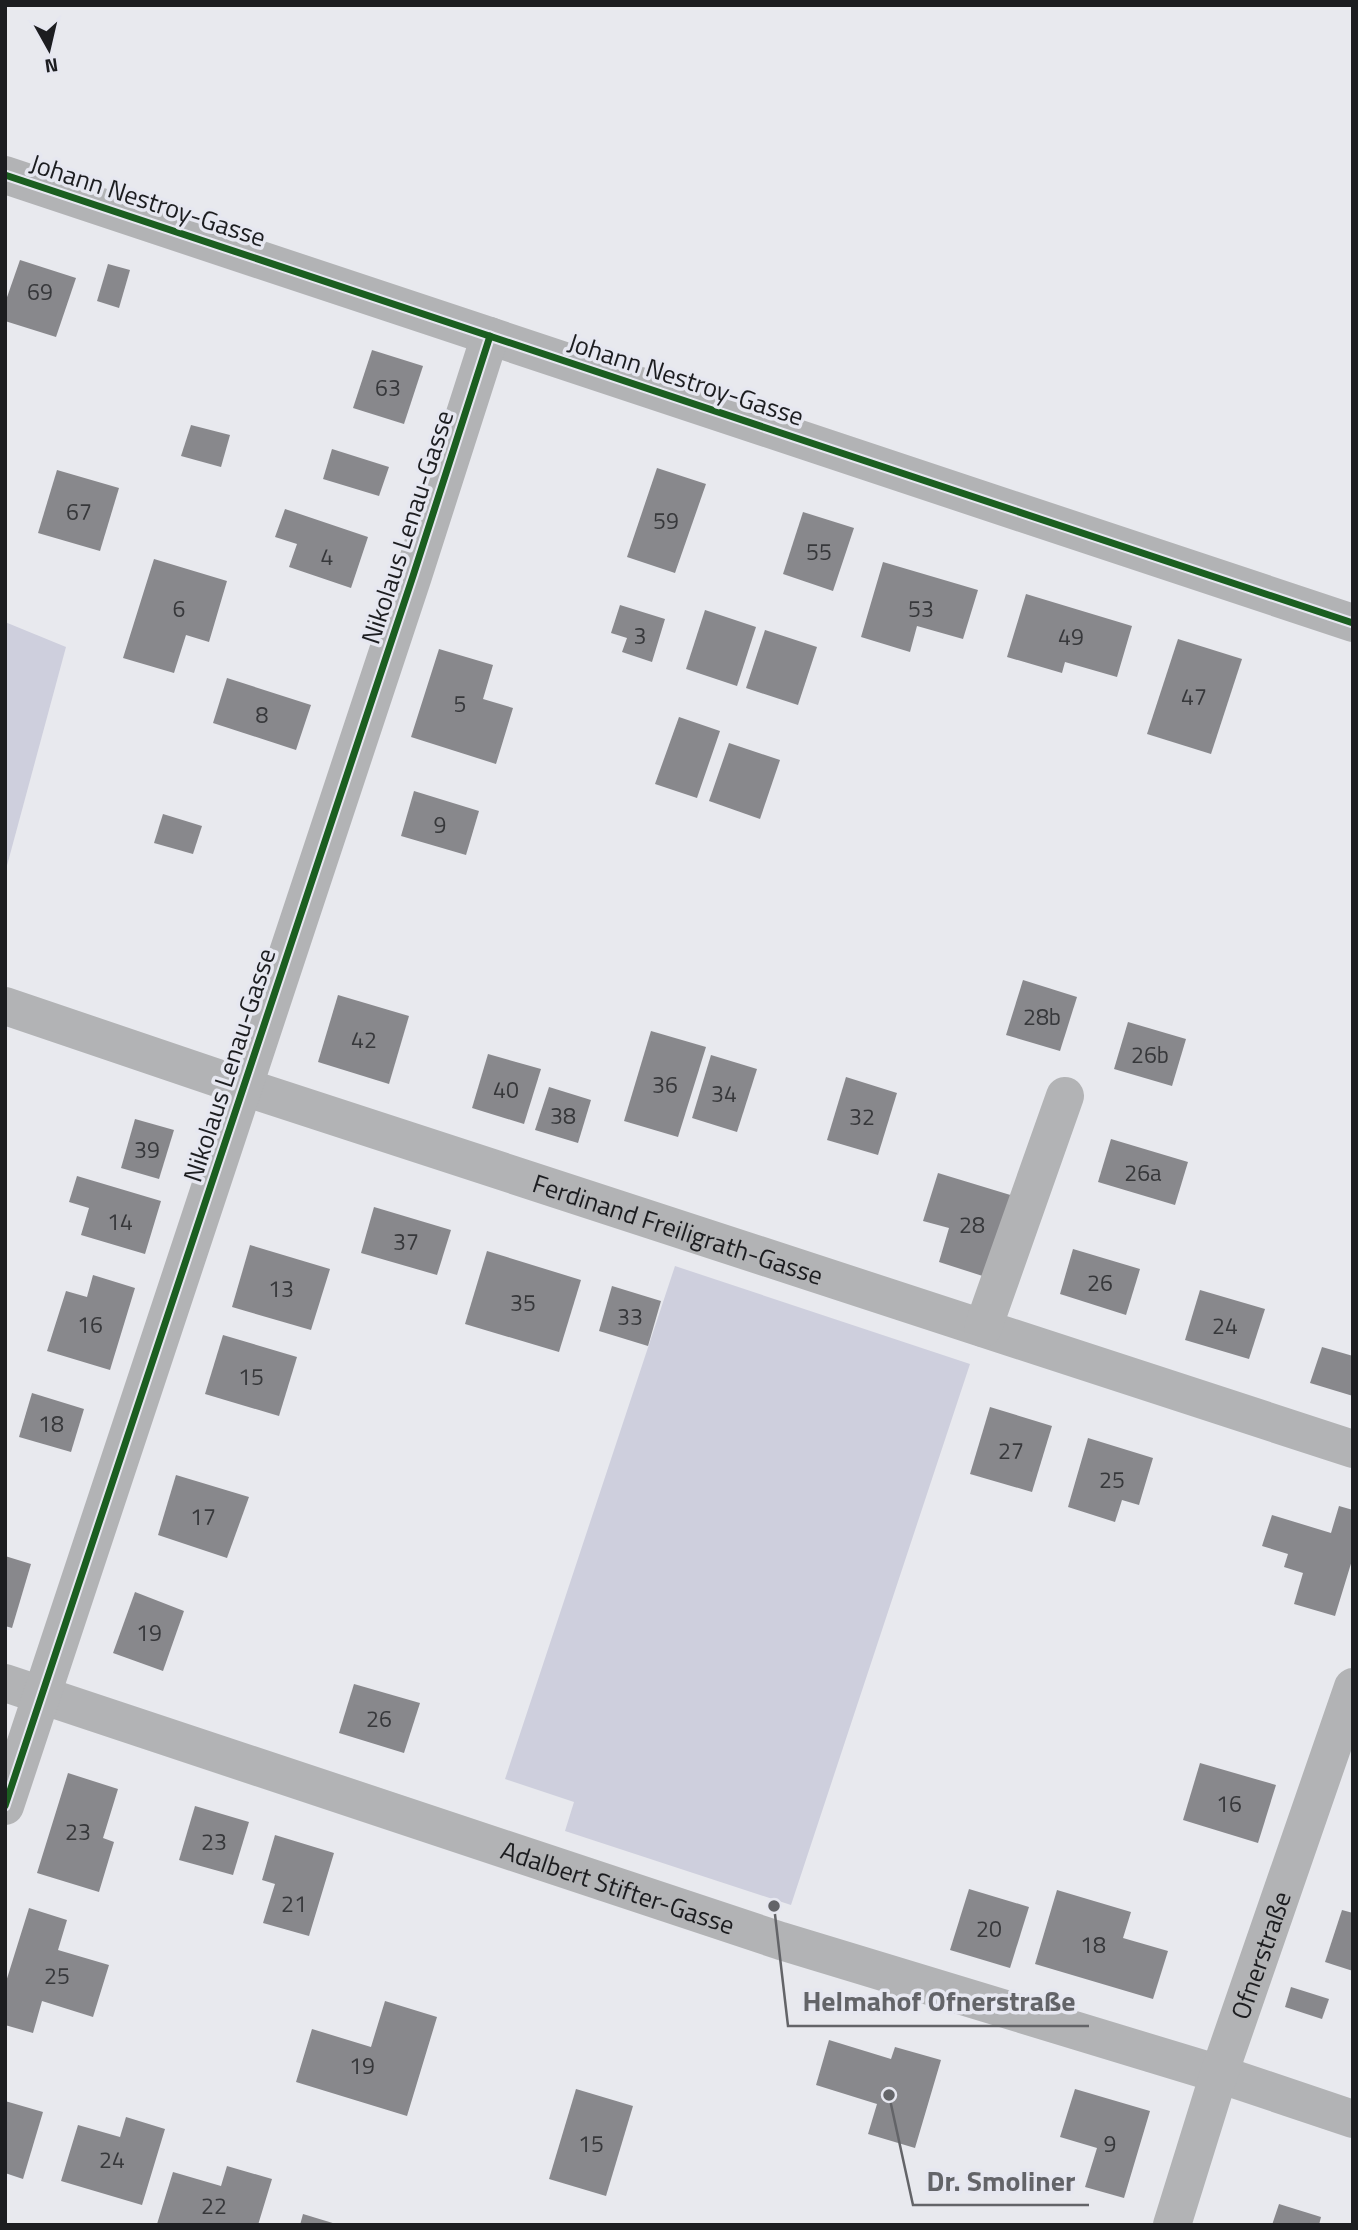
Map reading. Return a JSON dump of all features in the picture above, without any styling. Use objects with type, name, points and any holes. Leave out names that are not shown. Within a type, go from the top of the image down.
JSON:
[{"type":"street","name":"Johann Nestroy-Gasse","points":[[5,175],[1353,623]]},
{"type":"street","name":"Nikolaus Lenau-Gasse","points":[[5,1806],[422,550],[490,336]]},
{"type":"street","name":"Ferdinand Freiligrath-Gasse","points":[[5,1006],[244,1087],[1353,1449]]},
{"type":"street","points":[[984,1328],[1065,1096]]},
{"type":"street","name":"Adalbert Stifter-Gasse","points":[[5,1683],[781,1941],[1219,2074],[1353,2119]]},
{"type":"street","name":"Ofnerstraße","points":[[1172,2225],[1219,2074],[1353,1687]]},
{"type":"shaded area","points":[[5,622],[66,647],[5,873]]},
{"type":"shaded area","points":[[675,1266],[970,1364],[791,1905],[565,1831],[574,1802],[505,1779]]},
{"type":"building","points":[[20,260],[76,278],[56,337],[5,321],[5,303]]},
{"type":"building","points":[[108,264],[130,270],[119,308],[97,301]]},
{"type":"building","points":[[372,350],[423,366],[404,424],[353,408]]},
{"type":"building","points":[[191,425],[230,435],[221,467],[181,456]]},
{"type":"building","points":[[332,449],[389,467],[379,496],[323,479]]},
{"type":"building","points":[[657,468],[706,484],[675,573],[627,557]]},
{"type":"building","points":[[57,470],[119,488],[100,551],[38,533]]},
{"type":"building","points":[[285,509],[368,537],[351,588],[289,567],[297,544],[275,537]]},
{"type":"building","points":[[803,512],[854,528],[833,591],[783,574]]},
{"type":"building","points":[[154,559],[227,581],[209,642],[186,635],[174,673],[123,658]]},
{"type":"building","points":[[883,562],[978,590],[963,639],[917,626],[910,652],[861,637]]},
{"type":"building","points":[[1026,594],[1132,626],[1117,677],[1065,662],[1062,673],[1007,657]]},
{"type":"building","points":[[620,605],[665,619],[652,662],[622,652],[627,638],[611,633]]},
{"type":"building","points":[[705,610],[756,627],[737,686],[686,669]]},
{"type":"building","points":[[765,630],[817,647],[798,705],[746,688]]},
{"type":"building","points":[[1178,639],[1242,659],[1211,754],[1147,734]]},
{"type":"building","points":[[439,649],[493,665],[483,699],[513,708],[496,764],[411,737]]},
{"type":"building","points":[[227,678],[311,705],[296,750],[213,723]]},
{"type":"building","points":[[679,717],[720,731],[697,798],[655,784]]},
{"type":"building","points":[[729,743],[780,760],[760,819],[709,801]]},
{"type":"building","points":[[414,791],[479,811],[466,855],[401,836]]},
{"type":"building","points":[[163,814],[202,826],[193,854],[154,843]]},
{"type":"building","points":[[1023,980],[1077,997],[1060,1051],[1006,1035]]},
{"type":"building","points":[[338,995],[409,1016],[389,1084],[318,1062]]},
{"type":"building","points":[[1128,1022],[1186,1039],[1172,1086],[1114,1069]]},
{"type":"building","points":[[651,1031],[706,1047],[678,1137],[624,1121]]},
{"type":"building","points":[[488,1054],[541,1069],[524,1124],[472,1108]]},
{"type":"building","points":[[711,1055],[757,1069],[737,1132],[692,1118]]},
{"type":"building","points":[[846,1077],[897,1093],[878,1155],[827,1140]]},
{"type":"building","points":[[549,1087],[591,1100],[578,1143],[535,1130]]},
{"type":"building","points":[[135,1119],[174,1130],[159,1179],[121,1168]]},
{"type":"building","points":[[1111,1139],[1188,1162],[1175,1205],[1098,1182]]},
{"type":"building","points":[[938,1173],[1017,1197],[992,1279],[939,1262],[949,1228],[923,1221]]},
{"type":"building","points":[[77,1176],[161,1201],[145,1254],[81,1235],[89,1208],[69,1202]]},
{"type":"building","points":[[374,1207],[451,1230],[437,1275],[361,1253]]},
{"type":"building","points":[[250,1245],[330,1269],[311,1330],[232,1307]]},
{"type":"building","points":[[1073,1249],[1140,1269],[1126,1315],[1060,1294]]},
{"type":"building","points":[[487,1251],[581,1280],[559,1352],[465,1324]]},
{"type":"building","points":[[93,1275],[135,1288],[110,1370],[47,1351],[66,1291],[87,1297]]},
{"type":"building","points":[[612,1286],[661,1301],[648,1346],[599,1331]]},
{"type":"building","points":[[1200,1290],[1265,1309],[1249,1359],[1185,1340]]},
{"type":"building","points":[[223,1335],[297,1357],[279,1416],[205,1394]]},
{"type":"building","points":[[1322,1347],[1353,1356],[1353,1396],[1310,1383]]},
{"type":"building","points":[[32,1393],[84,1409],[71,1452],[19,1437]]},
{"type":"building","points":[[990,1407],[1052,1426],[1032,1492],[970,1474]]},
{"type":"building","points":[[1088,1438],[1153,1458],[1139,1505],[1122,1500],[1115,1522],[1068,1507]]},
{"type":"building","points":[[176,1475],[249,1497],[227,1558],[158,1535]]},
{"type":"building","points":[[1339,1506],[1353,1510],[1353,1557],[1335,1616],[1294,1604],[1303,1573],[1284,1567],[1288,1554],[1262,1546],[1272,1515],[1331,1533]]},
{"type":"building","points":[[5,1556],[31,1564],[12,1628],[5,1626]]},
{"type":"building","points":[[135,1592],[184,1611],[163,1671],[113,1653]]},
{"type":"building","points":[[354,1684],[420,1703],[404,1753],[339,1733]]},
{"type":"building","points":[[1200,1763],[1276,1785],[1258,1843],[1183,1820]]},
{"type":"building","points":[[68,1773],[118,1789],[103,1838],[114,1842],[99,1892],[37,1873]]},
{"type":"building","points":[[195,1806],[249,1822],[233,1875],[179,1860]]},
{"type":"building","points":[[275,1835],[334,1853],[309,1936],[263,1923],[275,1884],[262,1880]]},
{"type":"building","points":[[969,1889],[1029,1907],[1010,1968],[950,1950]]},
{"type":"building","points":[[1057,1890],[1131,1912],[1123,1938],[1168,1951],[1153,1999],[1035,1964]]},
{"type":"building","points":[[29,1908],[67,1920],[58,1950],[109,1965],[93,2017],[42,2001],[33,2033],[5,2025],[5,1985]]},
{"type":"building","points":[[1342,1910],[1353,1913],[1353,1971],[1325,1962]]},
{"type":"building","points":[[1291,1987],[1329,1999],[1322,2019],[1285,2007]]},
{"type":"building","points":[[385,2001],[437,2017],[407,2116],[296,2082],[312,2029],[371,2047]]},
{"type":"building","points":[[829,2040],[891,2059],[895,2047],[941,2060],[915,2148],[868,2134],[877,2104],[816,2085]]},
{"type":"building","points":[[576,2089],[633,2106],[606,2196],[549,2179]]},
{"type":"building","points":[[1075,2089],[1150,2111],[1124,2198],[1085,2187],[1097,2148],[1060,2137]]},
{"type":"building","points":[[5,2101],[43,2112],[23,2179],[5,2173]]},
{"type":"building","points":[[126,2117],[165,2129],[142,2205],[61,2181],[78,2125],[120,2137]]},
{"type":"building","points":[[227,2166],[272,2179],[258,2225],[157,2224],[173,2172],[221,2186]]},
{"type":"building","points":[[1279,2204],[1321,2217],[1319,2225],[1272,2225]]},
{"type":"building","points":[[303,2214],[336,2224],[336,2225],[300,2225]]},
{"type":"cycle path","points":[[5,175],[1353,623]]},
{"type":"cycle path","points":[[5,1806],[490,336]]},
{"type":"place","name":"Helmahof Ofnerstraße","points":[[774,1906]]},
{"type":"place","name":"Dr. Smoliner","points":[[889,2095]]}]
